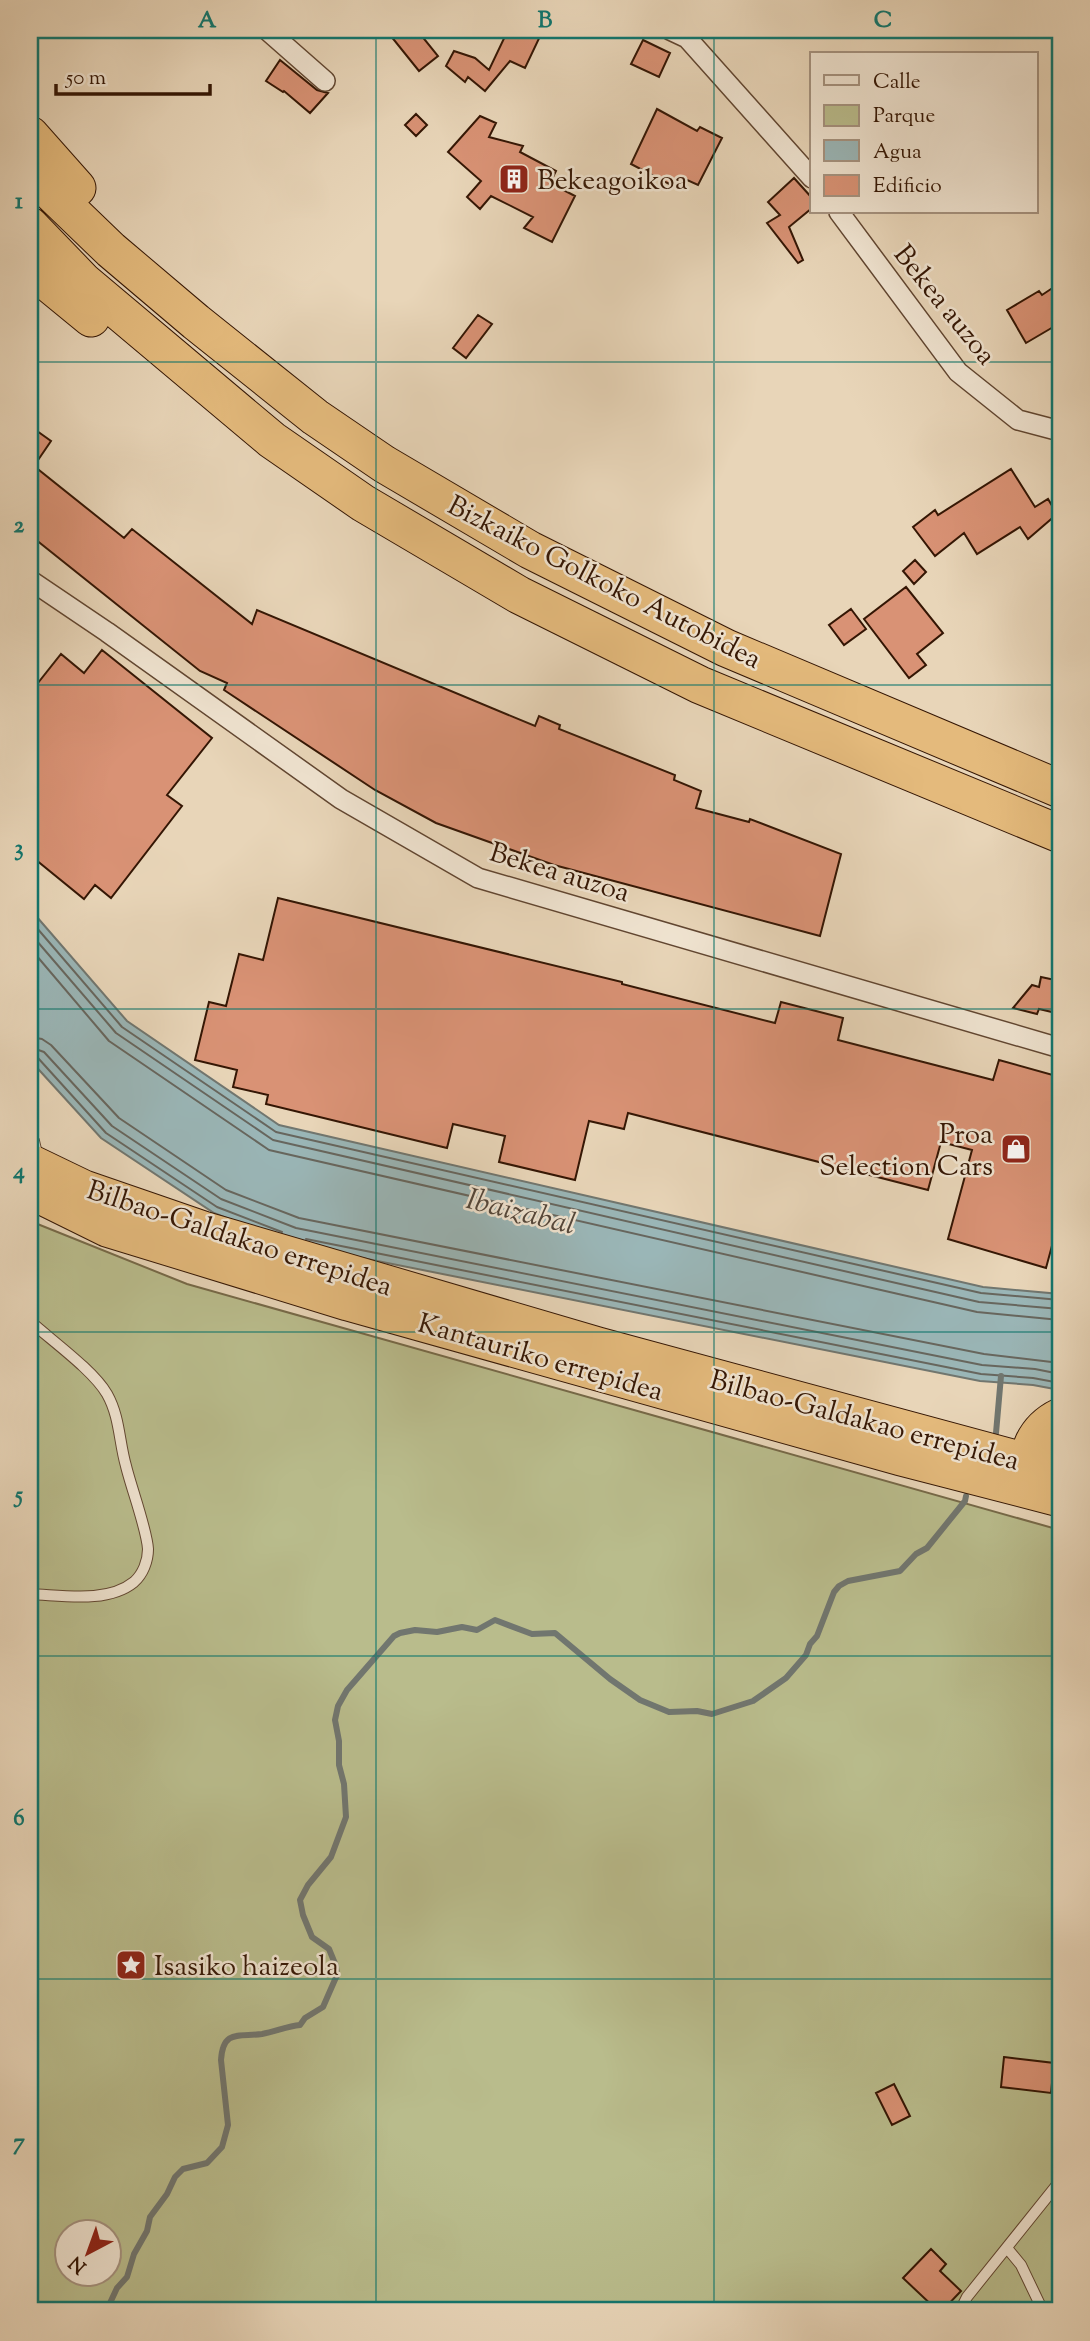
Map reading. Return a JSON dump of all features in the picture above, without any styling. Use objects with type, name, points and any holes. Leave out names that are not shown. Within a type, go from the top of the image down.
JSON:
[{"type":"highway","points":[[30,135],[75,183],[111,250]]},
{"type":"highway","name":"Bizkaiko Golkoko Autobidea","points":[[30,172],[111,250],[196,322],[315,417],[384,464],[530,550],[726,648],[1060,789]]},
{"type":"highway","name":"Bizkaiko Golkoko Autobidea","points":[[30,226],[84,282],[272,440],[363,503],[519,595],[700,685],[1060,834]]},
{"type":"highway","points":[[30,268],[121,342],[272,440]]},
{"type":"highway","name":"Bilbao-Galdakao errepidea","points":[[32,1164],[84,1189],[203,1230],[1036,1474]]},
{"type":"highway","points":[[1060,1417],[1048,1423],[1037,1434],[1029,1451],[1036,1474],[1060,1498]]},
{"type":"street","points":[[267,30],[325,81]]},
{"type":"street","points":[[670,30],[687,38],[810,176]]},
{"type":"street","name":"Bekea auzoa","points":[[840,214],[957,372],[1018,420],[1060,431]]},
{"type":"street","name":"Bekea auzoa","points":[[30,580],[341,799],[478,878],[1060,1048]]},
{"type":"lane","points":[[30,1321],[96,1380],[107,1394],[117,1417],[125,1462],[148,1547],[145,1567],[134,1582],[117,1591],[94,1596],[30,1594]]},
{"type":"lane","points":[[960,2311],[967,2297],[1060,2181]]},
{"type":"lane","points":[[1007,2248],[1021,2265],[1043,2311]]},
{"type":"green space","points":[[30,1221],[187,1284],[1060,1530],[1060,2311],[30,2311]]},
{"type":"water","name":"Ibaizabal","points":[[30,909],[127,1021],[279,1125],[983,1287],[1060,1294],[1060,1390],[980,1381],[292,1244],[214,1213],[101,1138],[30,1060]]},
{"type":"building","points":[[386,30],[417,30],[438,56],[419,71]]},
{"type":"building","points":[[508,30],[543,30],[525,68],[510,61],[485,91],[468,77],[465,82],[446,66],[454,51],[475,58],[489,70]]},
{"type":"building","points":[[643,40],[670,53],[659,77],[631,64]]},
{"type":"building","points":[[280,60],[317,90],[328,93],[310,113],[284,91],[266,81]]},
{"type":"building","points":[[657,109],[697,131],[700,127],[722,138],[698,185],[685,179],[681,186],[671,180],[669,184],[631,164]]},
{"type":"building","points":[[416,114],[427,125],[416,136],[405,125]]},
{"type":"building","name":"Bekeagoikoa","points":[[480,116],[496,123],[489,137],[523,146],[520,152],[556,171],[550,183],[575,196],[552,242],[524,228],[533,217],[491,196],[480,209],[467,197],[481,181],[448,152]]},
{"type":"building","points":[[794,178],[810,196],[810,210],[789,227],[803,260],[798,263],[767,223],[780,215],[768,202]]},
{"type":"building","points":[[1060,283],[1060,323],[1026,343],[1007,310],[1039,291],[1042,295]]},
{"type":"building","points":[[478,315],[492,324],[466,358],[453,348]]},
{"type":"building","points":[[30,426],[51,441],[34,466],[124,538],[132,529],[252,624],[257,610],[535,726],[539,716],[560,725],[559,729],[675,775],[674,780],[701,791],[696,808],[749,822],[750,819],[841,854],[820,936],[554,865],[436,823],[375,790],[224,690],[227,683],[200,671],[30,535]]},
{"type":"building","points":[[1011,469],[1035,507],[1048,499],[1057,514],[1028,539],[1020,527],[977,554],[964,533],[935,556],[913,527],[935,510],[938,515]]},
{"type":"building","points":[[915,560],[926,572],[914,584],[903,571]]},
{"type":"building","points":[[906,587],[943,633],[917,654],[926,665],[909,678],[864,619]]},
{"type":"building","points":[[851,609],[866,629],[844,645],[829,625]]},
{"type":"building","points":[[102,650],[212,738],[167,795],[182,806],[111,898],[95,885],[84,899],[30,855],[30,693],[61,654],[84,673]]},
{"type":"building","points":[[278,898],[622,982],[775,1023],[781,1002],[843,1018],[838,1040],[993,1080],[999,1060],[1060,1077],[1060,1216],[1046,1268],[948,1239],[972,1150],[941,1142],[928,1190],[628,1113],[624,1129],[589,1121],[575,1180],[499,1162],[505,1136],[453,1124],[447,1148],[266,1104],[268,1095],[233,1087],[237,1070],[195,1060],[209,1002],[226,1006],[239,954],[263,960]]},
{"type":"building","points":[[1041,977],[1060,981],[1060,1014],[1039,1009],[1037,1014],[1013,1008],[1032,985],[1039,987]]},
{"type":"building","points":[[1004,2057],[1054,2063],[1051,2093],[1001,2087]]},
{"type":"building","points":[[894,2084],[910,2116],[892,2125],[876,2093]]},
{"type":"building","points":[[931,2249],[946,2264],[940,2271],[961,2291],[942,2311],[938,2311],[903,2278]]},
{"type":"waterway","points":[[996,1433],[1001,1376]]},
{"type":"waterway","points":[[103,2311],[127,2277],[134,2254],[147,2231],[150,2217],[167,2194],[175,2177],[183,2169],[207,2163],[222,2147],[228,2125],[221,2060],[225,2043],[234,2036],[262,2034],[300,2025],[305,2018],[323,2007],[337,1975],[329,1949],[312,1937],[300,1900],[308,1885],[331,1857],[346,1817],[335,1720],[338,1706],[347,1690],[394,1636],[415,1630],[437,1632],[462,1627],[477,1630],[495,1620],[532,1634],[555,1633],[640,1700],[669,1712],[697,1711],[712,1714],[753,1701],[786,1678],[806,1655],[817,1636],[834,1592],[839,1586],[848,1581],[900,1571],[916,1554],[927,1548],[965,1501],[966,1496]]},
{"type":"place","name":"Bekeagoikoa","points":[[514,179]]},
{"type":"place","name":"Proa Selection Cars","points":[[1016,1149]]},
{"type":"place","name":"Isasiko haizeola","points":[[131,1965]]}]
